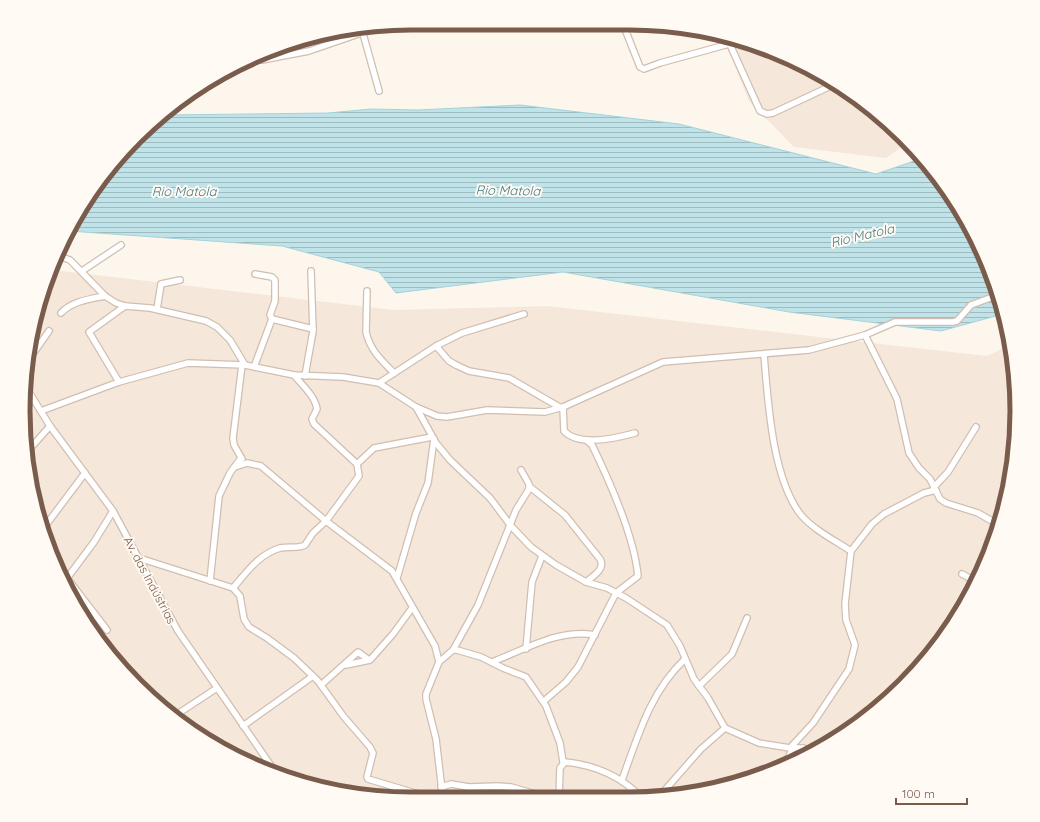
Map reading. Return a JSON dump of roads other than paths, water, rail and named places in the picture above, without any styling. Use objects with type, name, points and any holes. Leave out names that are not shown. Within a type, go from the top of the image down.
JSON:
[{"type":"street","points":[[625,30],[640,67],[644,69],[660,63],[729,44],[762,113],[773,113],[829,87]]},
{"type":"street","points":[[363,33],[378,91]]},
{"type":"street","points":[[263,60],[309,51],[353,34]]},
{"type":"street","points":[[82,271],[122,245]]},
{"type":"street","points":[[62,257],[70,260],[105,296],[125,306],[157,309],[206,321],[217,327],[230,340],[243,365],[233,438],[234,445],[241,458],[248,463],[261,466],[326,521],[392,571],[435,646],[439,662]]},
{"type":"street","points":[[305,376],[313,329],[311,271]]},
{"type":"street","points":[[254,367],[272,319],[270,315],[275,301],[275,280],[272,277],[255,274]]},
{"type":"street","points":[[157,309],[161,284],[180,280]]},
{"type":"street","points":[[367,291],[367,338],[376,355],[394,373]]},
{"type":"street","points":[[61,313],[68,307],[85,300],[105,296]]},
{"type":"street","points":[[41,411],[119,382],[188,363],[243,365],[294,376],[343,377],[379,383],[416,407],[437,416],[447,417],[487,410],[538,412],[562,407],[663,362],[764,355],[809,350],[865,335],[895,322],[953,322],[957,321],[971,305],[992,297]]},
{"type":"street","points":[[119,382],[89,332],[125,306]]},
{"type":"street","points":[[379,383],[436,346],[466,331],[524,314]]},
{"type":"street","points":[[272,319],[313,329]]},
{"type":"street","points":[[35,351],[49,331]]},
{"type":"street","points":[[865,335],[897,399],[909,453],[935,488],[942,501],[978,513],[993,522]]},
{"type":"street","points":[[436,346],[449,361],[456,365],[475,372],[509,378],[562,407]]},
{"type":"street","points":[[764,355],[777,458],[790,498],[810,524],[851,551]]},
{"type":"street","points":[[233,588],[267,552],[283,547],[304,546],[313,533],[326,521],[359,476],[357,464],[314,424],[312,419],[317,409],[316,404],[310,394],[294,376]]},
{"type":"street","name":"Av. das Indústrias","points":[[31,395],[50,426],[113,512],[178,631],[270,765]]},
{"type":"street","points":[[416,407],[433,438],[454,464],[490,498],[511,526],[531,547],[542,556],[586,582],[616,593],[652,614],[667,625],[675,636],[698,686],[708,698],[725,728],[759,743],[806,749]]},
{"type":"street","points":[[562,407],[564,431],[574,437],[586,440],[609,439],[635,433]]},
{"type":"street","points":[[32,447],[50,426]]},
{"type":"street","points":[[788,757],[792,748],[813,723],[827,700],[847,674],[850,665],[855,645],[846,620],[845,604],[851,551],[872,524],[884,514],[924,492],[935,488],[948,472],[976,427]]},
{"type":"street","points":[[357,464],[374,448],[433,438]]},
{"type":"street","points":[[397,578],[416,513],[428,483],[433,438]]},
{"type":"street","points":[[544,701],[566,682],[578,667],[616,593],[636,578],[638,573],[627,529],[617,501],[592,445],[586,440]]},
{"type":"street","points":[[210,581],[218,500],[226,480],[241,458]]},
{"type":"street","points":[[235,466],[248,463]]},
{"type":"street","points":[[521,470],[530,487],[565,515],[600,559],[602,564],[601,569],[586,582]]},
{"type":"street","points":[[47,524],[85,473]]},
{"type":"street","points":[[442,792],[436,739],[426,694],[439,662],[453,650],[478,605],[511,526],[516,510],[530,487]]},
{"type":"street","points":[[68,577],[94,542],[113,512]]},
{"type":"street","points":[[526,649],[532,582],[542,556]]},
{"type":"street","points":[[139,558],[233,588],[240,596],[244,619],[248,627],[267,638],[294,658],[313,676],[322,685],[327,696],[344,718],[372,750],[368,780],[410,792]]},
{"type":"street","points":[[962,574],[971,579]]},
{"type":"street","points":[[75,591],[107,630]]},
{"type":"street","points":[[346,665],[368,660],[393,634],[412,608]]},
{"type":"street","points":[[698,686],[731,657],[747,618]]},
{"type":"street","points":[[492,662],[576,633],[595,636]]},
{"type":"street","points":[[453,650],[465,652],[526,677],[544,701],[560,743],[563,762],[560,768],[559,792]]},
{"type":"street","points":[[322,685],[346,665],[358,652],[368,660]]},
{"type":"street","points":[[622,780],[649,708],[663,684],[685,659]]},
{"type":"street","points":[[243,726],[313,676]]},
{"type":"street","points":[[179,713],[217,688]]},
{"type":"street","points":[[665,790],[701,750],[725,728]]},
{"type":"street","points":[[563,762],[575,763],[599,770],[622,780],[635,792]]},
{"type":"street","points":[[441,787],[452,784],[469,787],[498,786],[526,792]]},
{"type":"water","name":"Rio Matola","points":[[520,105],[679,124],[876,174],[915,161],[946,199],[971,242],[990,289],[998,315],[941,331],[789,312],[563,272],[396,293],[379,272],[282,246],[75,231],[94,199],[109,179],[142,142],[172,115],[328,113],[371,109],[418,110]]}]
